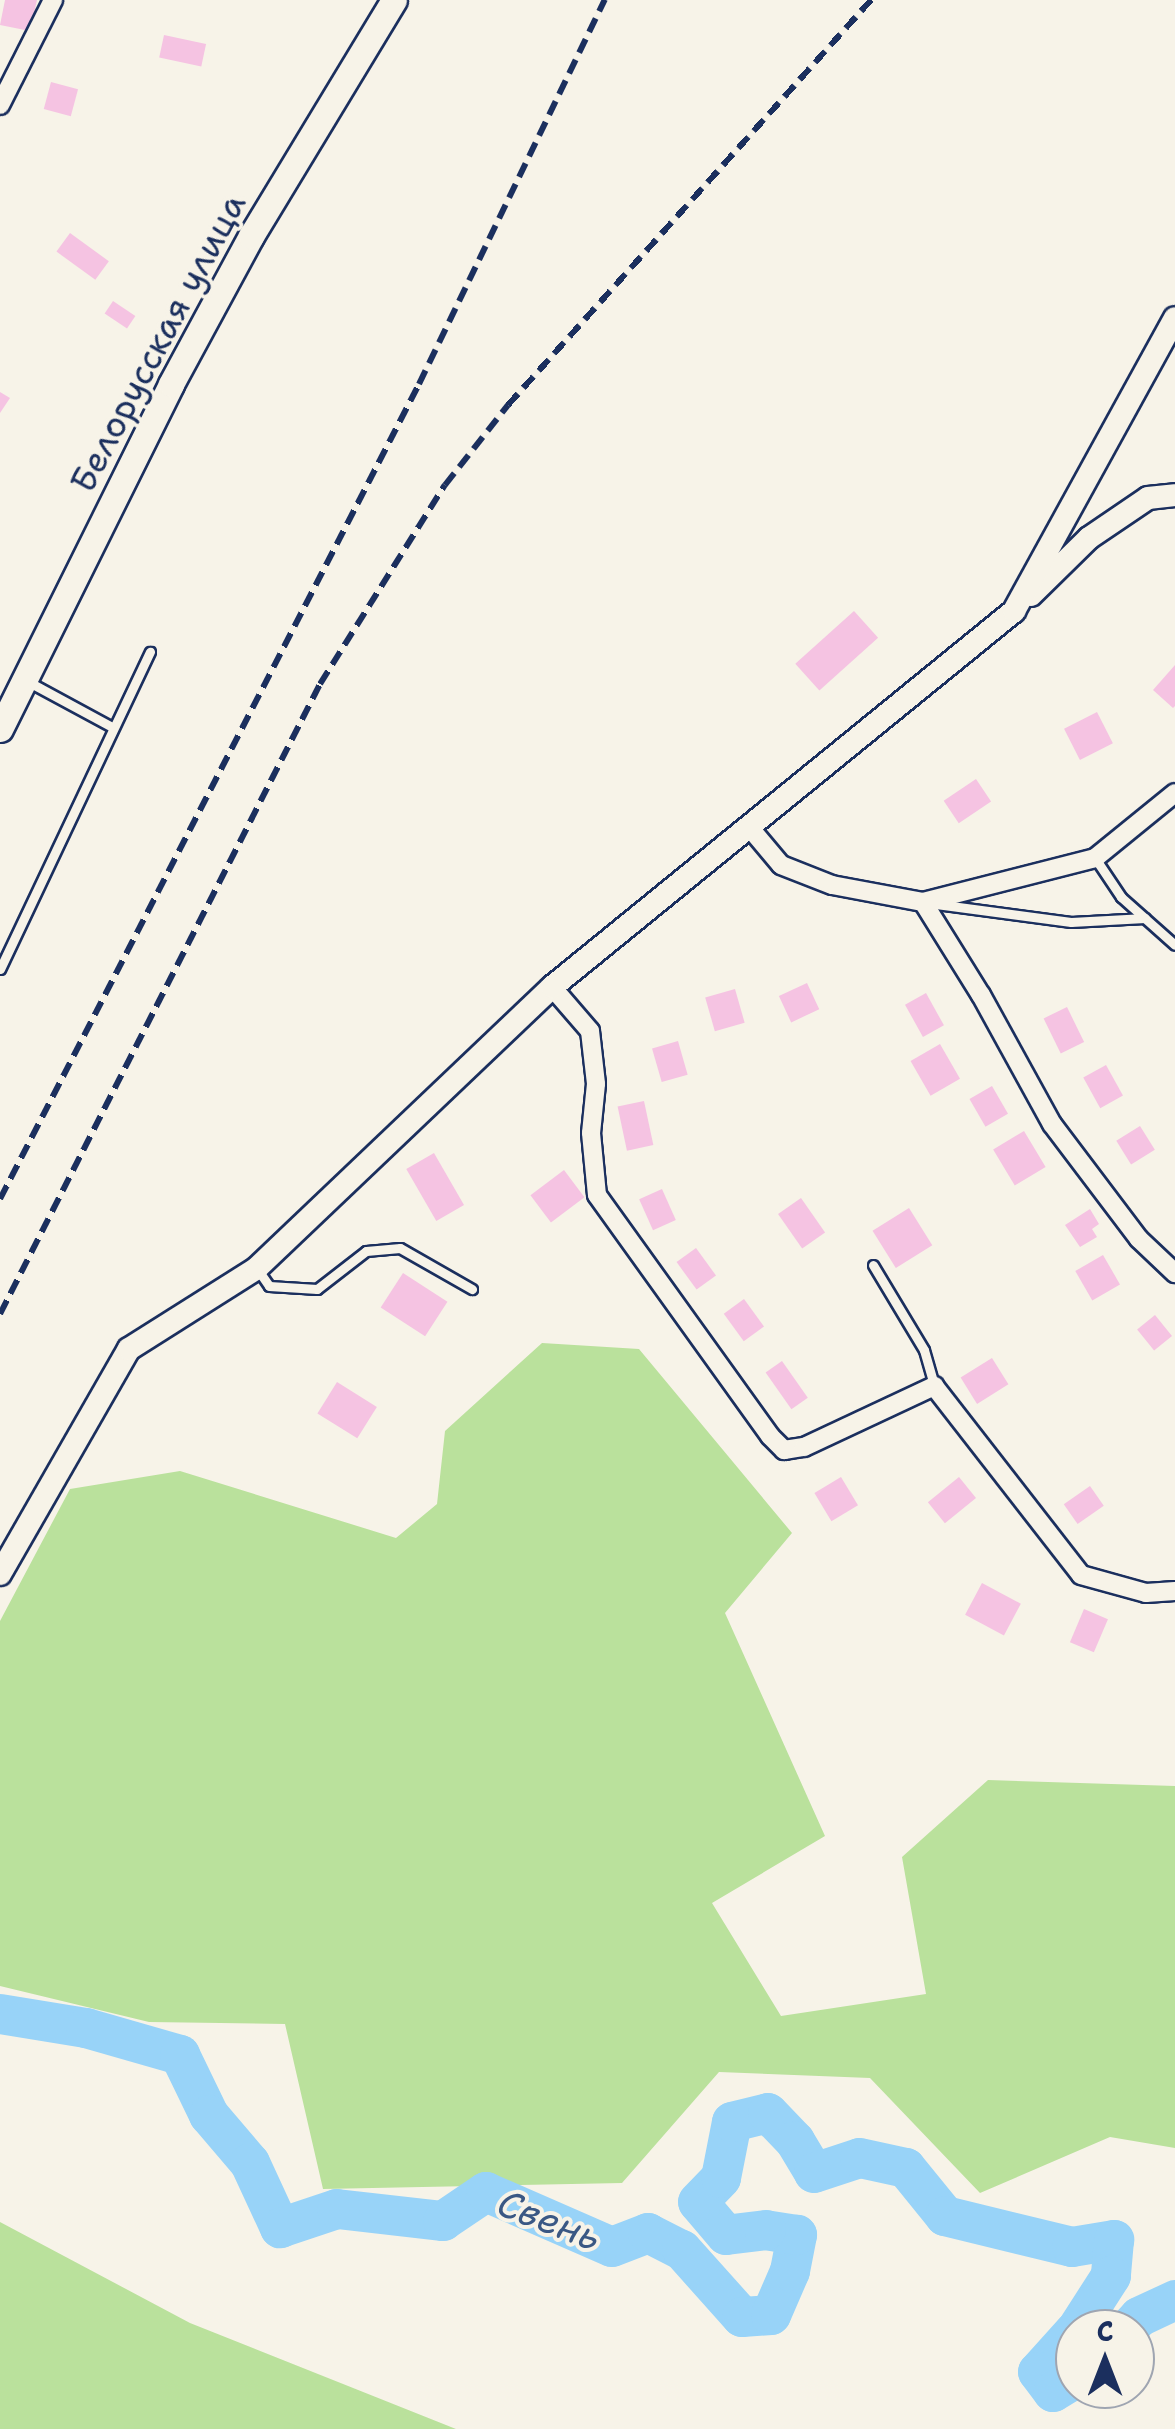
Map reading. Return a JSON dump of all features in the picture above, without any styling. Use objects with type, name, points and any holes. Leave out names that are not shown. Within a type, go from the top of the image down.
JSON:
[{"type":"main road","name":"Белорусская улица","points":[[0,728],[171,384],[251,236],[394,0]]},
{"type":"street","points":[[0,105],[54,0]]},
{"type":"street","points":[[1014,611],[1175,318]]},
{"type":"street","points":[[0,1574],[129,1349],[257,1268],[552,987],[1014,611],[1088,538],[1148,498],[1175,495]]},
{"type":"street","points":[[750,828],[781,866],[832,885],[924,902],[1095,858],[1175,793]]},
{"type":"street","points":[[924,902],[982,994],[1052,1124],[1139,1239],[1175,1274]]},
{"type":"street","points":[[552,987],[590,1031],[596,1084],[591,1133],[597,1196],[784,1450],[804,1447],[934,1386],[1082,1575],[1146,1594],[1175,1591]]},
{"type":"lane","points":[[0,969],[150,652]]},
{"type":"lane","points":[[24,680],[112,727]]},
{"type":"lane","points":[[1095,858],[1121,897],[1175,945]]},
{"type":"lane","points":[[924,902],[1071,922],[1145,918]]},
{"type":"lane","points":[[257,1268],[269,1286],[317,1288],[366,1251],[400,1248],[472,1289]]},
{"type":"lane","points":[[873,1264],[924,1350],[934,1386]]},
{"type":"green space","points":[[542,1343],[639,1349],[792,1533],[725,1613],[825,1836],[712,1903],[781,2016],[926,1994],[902,1857],[988,1780],[1175,1786],[1175,2148],[1110,2137],[980,2193],[870,2078],[719,2072],[622,2183],[323,2189],[285,2024],[149,2022],[0,1986],[0,1621],[70,1489],[180,1471],[396,1538],[437,1504],[445,1431]]},
{"type":"green space","points":[[0,2222],[190,2323],[456,2429],[0,2429]]},
{"type":"building","points":[[5,0],[37,0],[30,31],[0,25]]},
{"type":"building","points":[[164,35],[206,44],[201,66],[159,57]]},
{"type":"building","points":[[51,82],[78,89],[71,116],[44,109]]},
{"type":"building","points":[[70,233],[109,261],[95,280],[56,252]]},
{"type":"building","points":[[113,301],[135,316],[127,329],[105,313]]},
{"type":"building","points":[[0,392],[10,398],[0,413]]},
{"type":"building","points":[[854,611],[878,638],[819,691],[795,664]]},
{"type":"building","points":[[1175,665],[1175,706],[1173,708],[1153,690]]},
{"type":"building","points":[[1097,712],[1113,743],[1080,760],[1064,729]]},
{"type":"building","points":[[976,779],[991,801],[959,823],[944,801]]},
{"type":"building","points":[[807,983],[819,1009],[791,1022],[779,996]]},
{"type":"building","points":[[735,989],[745,1023],[715,1031],[705,998]]},
{"type":"building","points":[[926,993],[944,1025],[923,1037],[905,1005]]},
{"type":"building","points":[[1067,1007],[1084,1042],[1061,1053],[1044,1018]]},
{"type":"building","points":[[678,1041],[688,1075],[662,1082],[652,1048]]},
{"type":"building","points":[[940,1044],[960,1079],[931,1096],[911,1061]]},
{"type":"building","points":[[1106,1065],[1123,1096],[1100,1108],[1083,1078]]},
{"type":"building","points":[[992,1086],[1008,1114],[985,1127],[969,1099]]},
{"type":"building","points":[[644,1101],[653,1145],[627,1151],[618,1107]]},
{"type":"building","points":[[1140,1126],[1155,1150],[1131,1165],[1116,1141]]},
{"type":"building","points":[[1024,1131],[1046,1167],[1015,1186],[993,1150]]},
{"type":"building","points":[[434,1153],[464,1205],[436,1221],[406,1169]]},
{"type":"building","points":[[564,1170],[584,1197],[551,1222],[530,1195]]},
{"type":"building","points":[[662,1189],[676,1220],[653,1230],[639,1199]]},
{"type":"building","points":[[801,1198],[825,1232],[802,1248],[778,1214]]},
{"type":"building","points":[[909,1208],[932,1245],[896,1268],[873,1231]]},
{"type":"building","points":[[1090,1209],[1099,1224],[1092,1229],[1097,1237],[1080,1247],[1065,1225]]},
{"type":"building","points":[[696,1248],[716,1276],[697,1290],[677,1262]]},
{"type":"building","points":[[1103,1255],[1120,1284],[1092,1300],[1075,1271]]},
{"type":"building","points":[[403,1273],[447,1302],[425,1336],[381,1307]]},
{"type":"building","points":[[744,1299],[764,1327],[744,1341],[724,1314]]},
{"type":"building","points":[[1155,1315],[1172,1336],[1154,1350],[1137,1329]]},
{"type":"building","points":[[992,1358],[1008,1384],[977,1404],[961,1378]]},
{"type":"building","points":[[782,1361],[808,1398],[791,1409],[766,1372]]},
{"type":"building","points":[[337,1382],[377,1407],[357,1438],[317,1413]]},
{"type":"building","points":[[841,1477],[858,1505],[831,1521],[814,1493]]},
{"type":"building","points":[[959,1477],[976,1498],[945,1523],[928,1502]]},
{"type":"building","points":[[1090,1486],[1104,1506],[1078,1524],[1064,1504]]},
{"type":"building","points":[[982,1583],[1021,1604],[1004,1635],[965,1615]]},
{"type":"building","points":[[1084,1609],[1108,1619],[1094,1652],[1070,1642]]},
{"type":"waterway","name":"Свень","points":[[0,2014],[86,2028],[180,2055],[209,2115],[250,2163],[280,2228],[337,2209],[443,2221],[486,2192],[612,2247],[648,2233],[682,2250],[742,2317],[771,2315],[790,2271],[797,2235],[766,2230],[726,2235],[698,2202],[721,2178],[732,2122],[768,2113],[795,2141],[814,2173],[860,2158],[906,2168],[945,2216],[1072,2247],[1114,2240],[1111,2276],[1090,2309]]},
{"type":"waterway","name":"Свень","points":[[1155,2309],[1175,2300]]},
{"type":"waterway","name":"Свень","points":[[1055,2353],[1038,2372],[1055,2391]]},
{"type":"railway","points":[[0,1199],[419,384],[605,0]]},
{"type":"railway","points":[[0,1314],[320,684],[445,485],[508,405],[871,0]]}]
